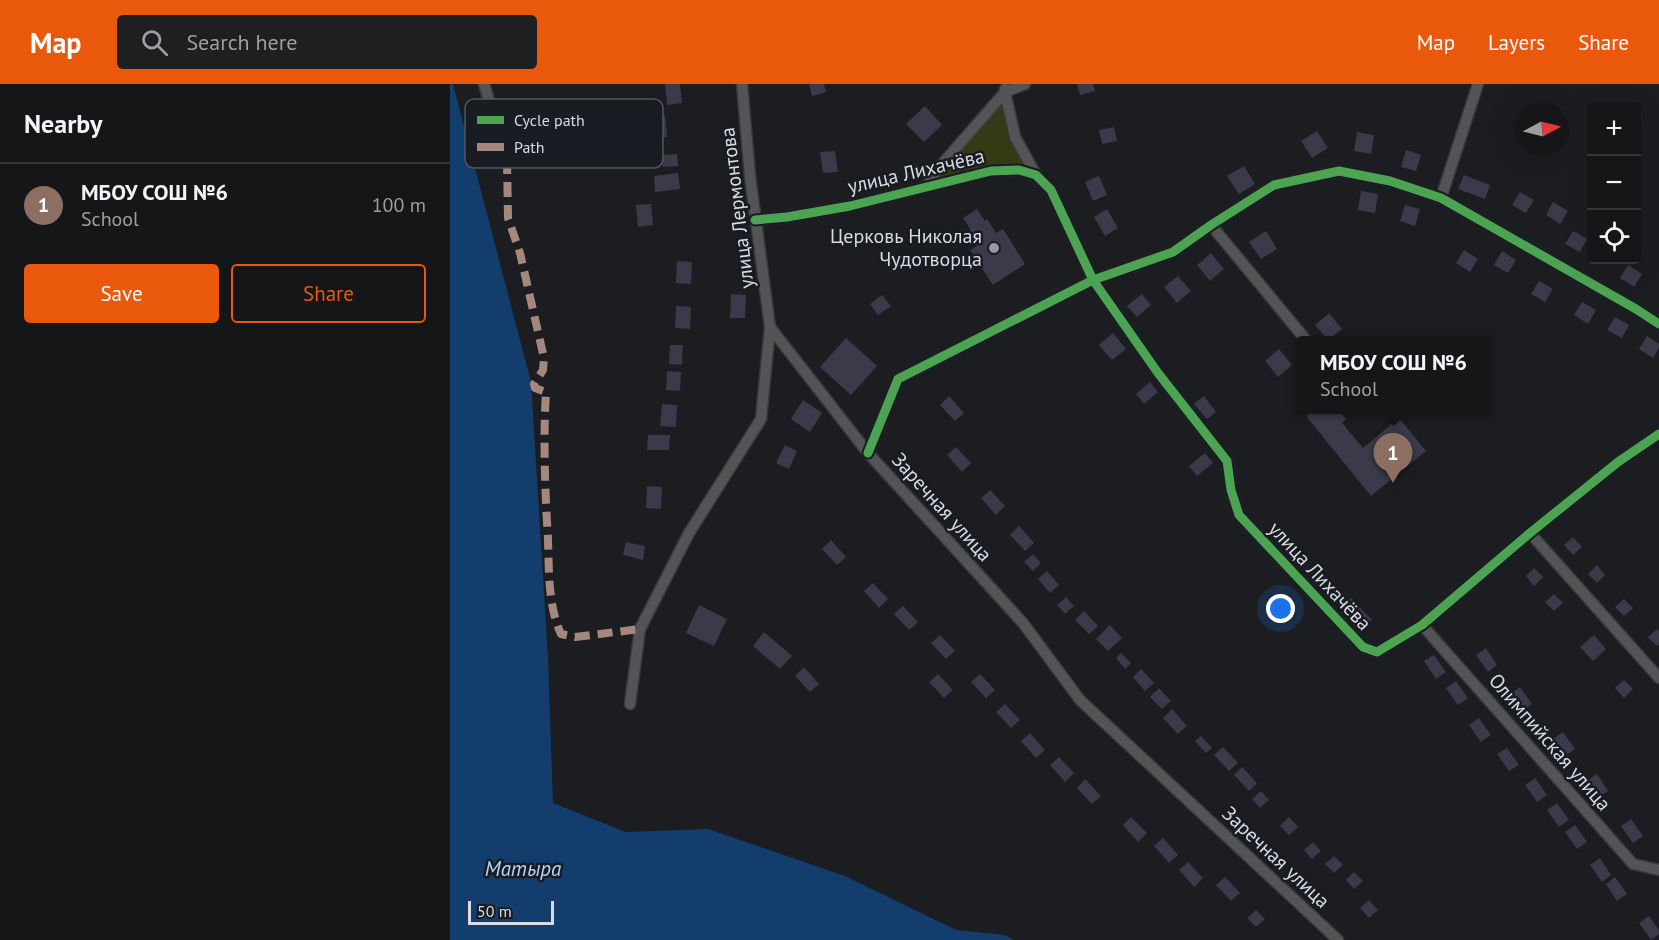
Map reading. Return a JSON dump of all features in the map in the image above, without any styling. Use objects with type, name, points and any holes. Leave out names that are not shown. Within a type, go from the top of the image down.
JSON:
[{"type":"street","points":[[484,84],[489,99]]},
{"type":"street","name":"улица Лермонтова","points":[[742,84],[755,220],[770,327]]},
{"type":"street","points":[[927,187],[936,171],[1006,88],[1025,84]]},
{"type":"street","points":[[1441,198],[1478,84]]},
{"type":"street","points":[[1006,88],[1015,137],[1036,175]]},
{"type":"street","name":"улица Лихачёва","points":[[755,220],[850,206],[991,171],[1019,170],[1036,175],[1051,190],[1093,280],[1158,373],[1227,461],[1231,490],[1239,516],[1363,647],[1377,652],[1422,625],[1618,462],[1659,434]]},
{"type":"street","points":[[868,453],[898,379],[1093,280],[1173,252],[1211,225],[1274,186],[1339,171],[1390,181],[1441,198],[1659,324]]},
{"type":"street","points":[[1211,225],[1303,336]]},
{"type":"street","points":[[630,704],[640,629],[688,533],[761,419],[770,327]]},
{"type":"street","name":"Заречная улица","points":[[770,327],[868,453],[1023,623],[1080,700],[1338,940]]},
{"type":"street","points":[[1530,533],[1659,678]]},
{"type":"street","name":"Олимпийская улица","points":[[1422,625],[1633,864],[1659,870]]},
{"type":"green space","points":[[1002,102],[1007,127],[1025,164],[1005,165],[940,180],[939,174]]},
{"type":"water","name":"Матыра","points":[[450,84],[453,84],[465,130],[465,168],[475,168],[531,382],[548,658],[553,803],[626,832],[708,829],[845,876],[956,930],[1005,935],[1014,940],[450,940]]},
{"type":"building","points":[[665,84],[680,84],[682,103],[667,105]]},
{"type":"building","points":[[809,84],[824,84],[826,92],[812,96]]},
{"type":"building","points":[[1077,84],[1093,84],[1095,91],[1080,95]]},
{"type":"building","points":[[925,106],[942,125],[924,142],[906,124]]},
{"type":"building","points":[[663,115],[665,115],[667,137],[663,137]]},
{"type":"building","points":[[1114,127],[1117,141],[1102,144],[1099,130]]},
{"type":"building","points":[[1317,131],[1328,148],[1312,158],[1301,141]]},
{"type":"building","points":[[1357,132],[1374,135],[1371,154],[1354,151]]},
{"type":"building","points":[[1406,150],[1421,155],[1416,171],[1401,167]]},
{"type":"building","points":[[835,151],[838,172],[823,173],[820,152]]},
{"type":"building","points":[[677,154],[678,166],[663,167],[663,155]]},
{"type":"building","points":[[1244,166],[1255,184],[1239,194],[1227,176]]},
{"type":"building","points":[[678,173],[680,189],[655,192],[654,176]]},
{"type":"building","points":[[1464,175],[1490,185],[1485,199],[1458,189]]},
{"type":"building","points":[[1099,176],[1107,195],[1093,201],[1085,182]]},
{"type":"building","points":[[1361,191],[1378,194],[1375,213],[1358,210]]},
{"type":"building","points":[[1520,192],[1534,200],[1526,213],[1512,205]]},
{"type":"building","points":[[1553,202],[1568,211],[1560,224],[1546,215]]},
{"type":"building","points":[[651,204],[653,225],[638,227],[636,205]]},
{"type":"building","points":[[1405,205],[1420,209],[1415,226],[1400,221]]},
{"type":"building","name":"Церковь Николая Чудотворца","points":[[977,209],[996,233],[1003,229],[1025,264],[993,285],[970,250],[977,246],[963,218]]},
{"type":"building","points":[[1107,209],[1118,228],[1105,236],[1094,217]]},
{"type":"building","points":[[1266,231],[1277,249],[1261,259],[1249,242]]},
{"type":"building","points":[[1573,231],[1587,239],[1580,252],[1565,244]]},
{"type":"building","points":[[1464,250],[1478,259],[1470,272],[1456,263]]},
{"type":"building","points":[[1502,251],[1516,260],[1508,273],[1494,265]]},
{"type":"building","points":[[1211,253],[1224,269],[1210,281],[1197,265]]},
{"type":"building","points":[[677,261],[692,262],[691,284],[676,283]]},
{"type":"building","points":[[1628,265],[1642,274],[1634,287],[1620,278]]},
{"type":"building","points":[[1178,276],[1191,291],[1177,303],[1164,287]]},
{"type":"building","points":[[1539,281],[1553,289],[1545,302],[1531,294]]},
{"type":"building","points":[[731,294],[746,295],[745,318],[730,318]]},
{"type":"building","points":[[1142,294],[1151,305],[1137,317],[1127,306]]},
{"type":"building","points":[[882,295],[891,306],[878,315],[870,304]]},
{"type":"building","points":[[1582,302],[1596,310],[1588,324],[1574,315]]},
{"type":"building","points":[[676,306],[691,307],[690,329],[675,328]]},
{"type":"building","points":[[1329,313],[1342,329],[1333,336],[1325,336],[1315,325]]},
{"type":"building","points":[[1615,317],[1629,325],[1622,338],[1607,330]]},
{"type":"building","points":[[1113,333],[1126,349],[1112,360],[1099,345]]},
{"type":"building","points":[[1647,336],[1659,344],[1653,358],[1639,349]]},
{"type":"building","points":[[846,338],[877,366],[851,395],[820,367]]},
{"type":"building","points":[[670,345],[683,345],[682,365],[669,364]]},
{"type":"building","points":[[1279,349],[1292,365],[1278,377],[1265,361]]},
{"type":"building","points":[[667,371],[681,372],[680,391],[666,390]]},
{"type":"building","points":[[1150,382],[1158,392],[1144,404],[1136,394]]},
{"type":"building","points":[[949,396],[964,413],[955,421],[940,405]]},
{"type":"building","points":[[1204,396],[1216,412],[1207,419],[1194,404]]},
{"type":"building","points":[[803,400],[822,413],[810,432],[791,419]]},
{"type":"building","points":[[662,404],[677,405],[676,427],[660,426]]},
{"type":"building","points":[[1309,414],[1342,414],[1346,419],[1342,423],[1363,448],[1399,418],[1426,451],[1371,496],[1306,416]]},
{"type":"building","points":[[648,435],[670,435],[669,450],[647,450]]},
{"type":"building","points":[[785,445],[797,451],[789,469],[776,463]]},
{"type":"building","points":[[956,447],[971,463],[962,472],[947,455]]},
{"type":"building","points":[[1205,453],[1213,463],[1197,476],[1189,466]]},
{"type":"building","points":[[647,486],[662,487],[661,509],[646,508]]},
{"type":"building","points":[[990,490],[1005,506],[996,515],[981,498]]},
{"type":"building","points":[[1019,526],[1034,543],[1025,551],[1010,535]]},
{"type":"building","points":[[1573,537],[1582,547],[1573,555],[1564,545]]},
{"type":"building","points":[[831,540],[846,557],[837,565],[822,549]]},
{"type":"building","points":[[626,542],[645,546],[643,560],[623,555]]},
{"type":"building","points":[[1033,554],[1041,563],[1033,571],[1024,562]]},
{"type":"building","points":[[1597,565],[1605,575],[1597,583],[1588,574]]},
{"type":"building","points":[[1534,568],[1543,577],[1534,586],[1526,576]]},
{"type":"building","points":[[1047,571],[1059,585],[1050,593],[1038,579]]},
{"type":"building","points":[[873,583],[888,599],[879,608],[864,591]]},
{"type":"building","points":[[1554,594],[1563,603],[1554,611],[1545,602]]},
{"type":"building","points":[[1066,597],[1074,606],[1065,614],[1057,605]]},
{"type":"building","points":[[1351,598],[1372,620],[1364,628],[1343,606]]},
{"type":"building","points":[[1624,599],[1633,608],[1624,616],[1615,607]]},
{"type":"building","points":[[699,605],[727,619],[714,646],[686,633]]},
{"type":"building","points":[[903,606],[918,622],[909,630],[894,614]]},
{"type":"building","points":[[1084,611],[1098,626],[1089,634],[1075,620]]},
{"type":"building","points":[[1110,625],[1122,638],[1108,651],[1096,639]]},
{"type":"building","points":[[1657,629],[1659,644],[1657,646],[1648,637]]},
{"type":"building","points":[[764,632],[792,656],[780,669],[753,646]]},
{"type":"building","points":[[940,635],[955,651],[946,659],[931,643]]},
{"type":"building","points":[[1594,635],[1606,649],[1593,661],[1580,647]]},
{"type":"building","points":[[1486,648],[1497,665],[1488,672],[1476,655]]},
{"type":"building","points":[[1121,653],[1131,663],[1125,669],[1116,658]]},
{"type":"building","points":[[1434,655],[1446,672],[1436,679],[1424,661]]},
{"type":"building","points":[[804,667],[819,684],[810,692],[795,676]]},
{"type":"building","points":[[1141,669],[1154,683],[1145,691],[1133,677]]},
{"type":"building","points":[[938,674],[953,690],[944,698],[929,682]]},
{"type":"building","points":[[980,674],[995,690],[986,698],[971,682]]},
{"type":"building","points":[[1624,680],[1633,689],[1624,698],[1615,688]]},
{"type":"building","points":[[1456,681],[1468,698],[1458,705],[1446,688]]},
{"type":"building","points":[[1520,687],[1532,704],[1522,711],[1510,694]]},
{"type":"building","points":[[1159,688],[1171,701],[1162,709],[1150,697]]},
{"type":"building","points":[[1005,704],[1020,720],[1011,728],[996,712]]},
{"type":"building","points":[[1172,709],[1187,726],[1178,734],[1163,718]]},
{"type":"building","points":[[1479,718],[1491,735],[1481,742],[1469,725]]},
{"type":"building","points":[[1563,732],[1575,749],[1565,756],[1553,739]]},
{"type":"building","points":[[1030,733],[1045,750],[1036,758],[1021,741]]},
{"type":"building","points":[[1201,736],[1212,748],[1206,753],[1195,741]]},
{"type":"building","points":[[1223,747],[1238,763],[1229,771],[1214,755]]},
{"type":"building","points":[[1507,748],[1519,765],[1509,771],[1497,754]]},
{"type":"building","points":[[1059,757],[1074,773],[1065,782],[1050,765]]},
{"type":"building","points":[[1242,767],[1257,783],[1249,791],[1234,775]]},
{"type":"building","points":[[1597,774],[1608,791],[1598,798],[1587,781]]},
{"type":"building","points":[[1535,778],[1547,795],[1537,802],[1525,785]]},
{"type":"building","points":[[1085,779],[1101,796],[1092,804],[1077,788]]},
{"type":"building","points":[[1261,791],[1269,800],[1260,808],[1252,799]]},
{"type":"building","points":[[1557,803],[1569,820],[1559,827],[1547,810]]},
{"type":"building","points":[[1131,817],[1147,833],[1138,842],[1123,825]]},
{"type":"building","points":[[1289,817],[1298,827],[1289,835],[1280,826]]},
{"type":"building","points":[[1631,819],[1643,836],[1633,843],[1621,826]]},
{"type":"building","points":[[1575,825],[1587,842],[1577,849],[1565,832]]},
{"type":"building","points":[[1163,838],[1178,855],[1169,863],[1154,846]]},
{"type":"building","points":[[1313,842],[1321,851],[1312,859],[1304,850]]},
{"type":"building","points":[[1334,856],[1343,865],[1334,873],[1325,864]]},
{"type":"building","points":[[1600,858],[1611,875],[1602,882],[1590,865]]},
{"type":"building","points":[[1188,862],[1203,878],[1194,887],[1179,870]]},
{"type":"building","points":[[1354,872],[1363,881],[1354,889],[1346,880]]},
{"type":"building","points":[[1225,877],[1240,893],[1231,901],[1216,885]]},
{"type":"building","points":[[1615,877],[1627,894],[1617,901],[1606,884]]},
{"type":"building","points":[[1369,900],[1378,910],[1369,918],[1360,908]]},
{"type":"building","points":[[1256,910],[1265,919],[1256,927],[1247,918]]},
{"type":"building","points":[[1649,916],[1659,930],[1659,934],[1651,940],[1639,923]]},
{"type":"marked path","points":[[507,168],[508,218],[520,253],[544,358],[543,370],[534,384],[535,388],[546,392],[545,466],[549,576],[551,600],[557,623],[561,634],[575,637],[640,629]]},
{"type":"cycle path","points":[[755,220],[850,206],[991,171],[1019,170],[1036,175],[1051,190],[1093,280],[1158,373],[1227,461],[1231,490],[1239,515],[1363,647],[1377,652],[1422,625],[1618,462],[1659,434]]},
{"type":"cycle path","points":[[868,453],[898,379],[1093,280],[1173,252],[1274,185],[1339,171],[1390,181],[1441,198],[1659,324]]},
{"type":"place","name":"Церковь Николая Чудотворца","points":[[994,248]]},
{"type":"place","name":"МБОУ СОШ №6","points":[[1393,483]]}]
